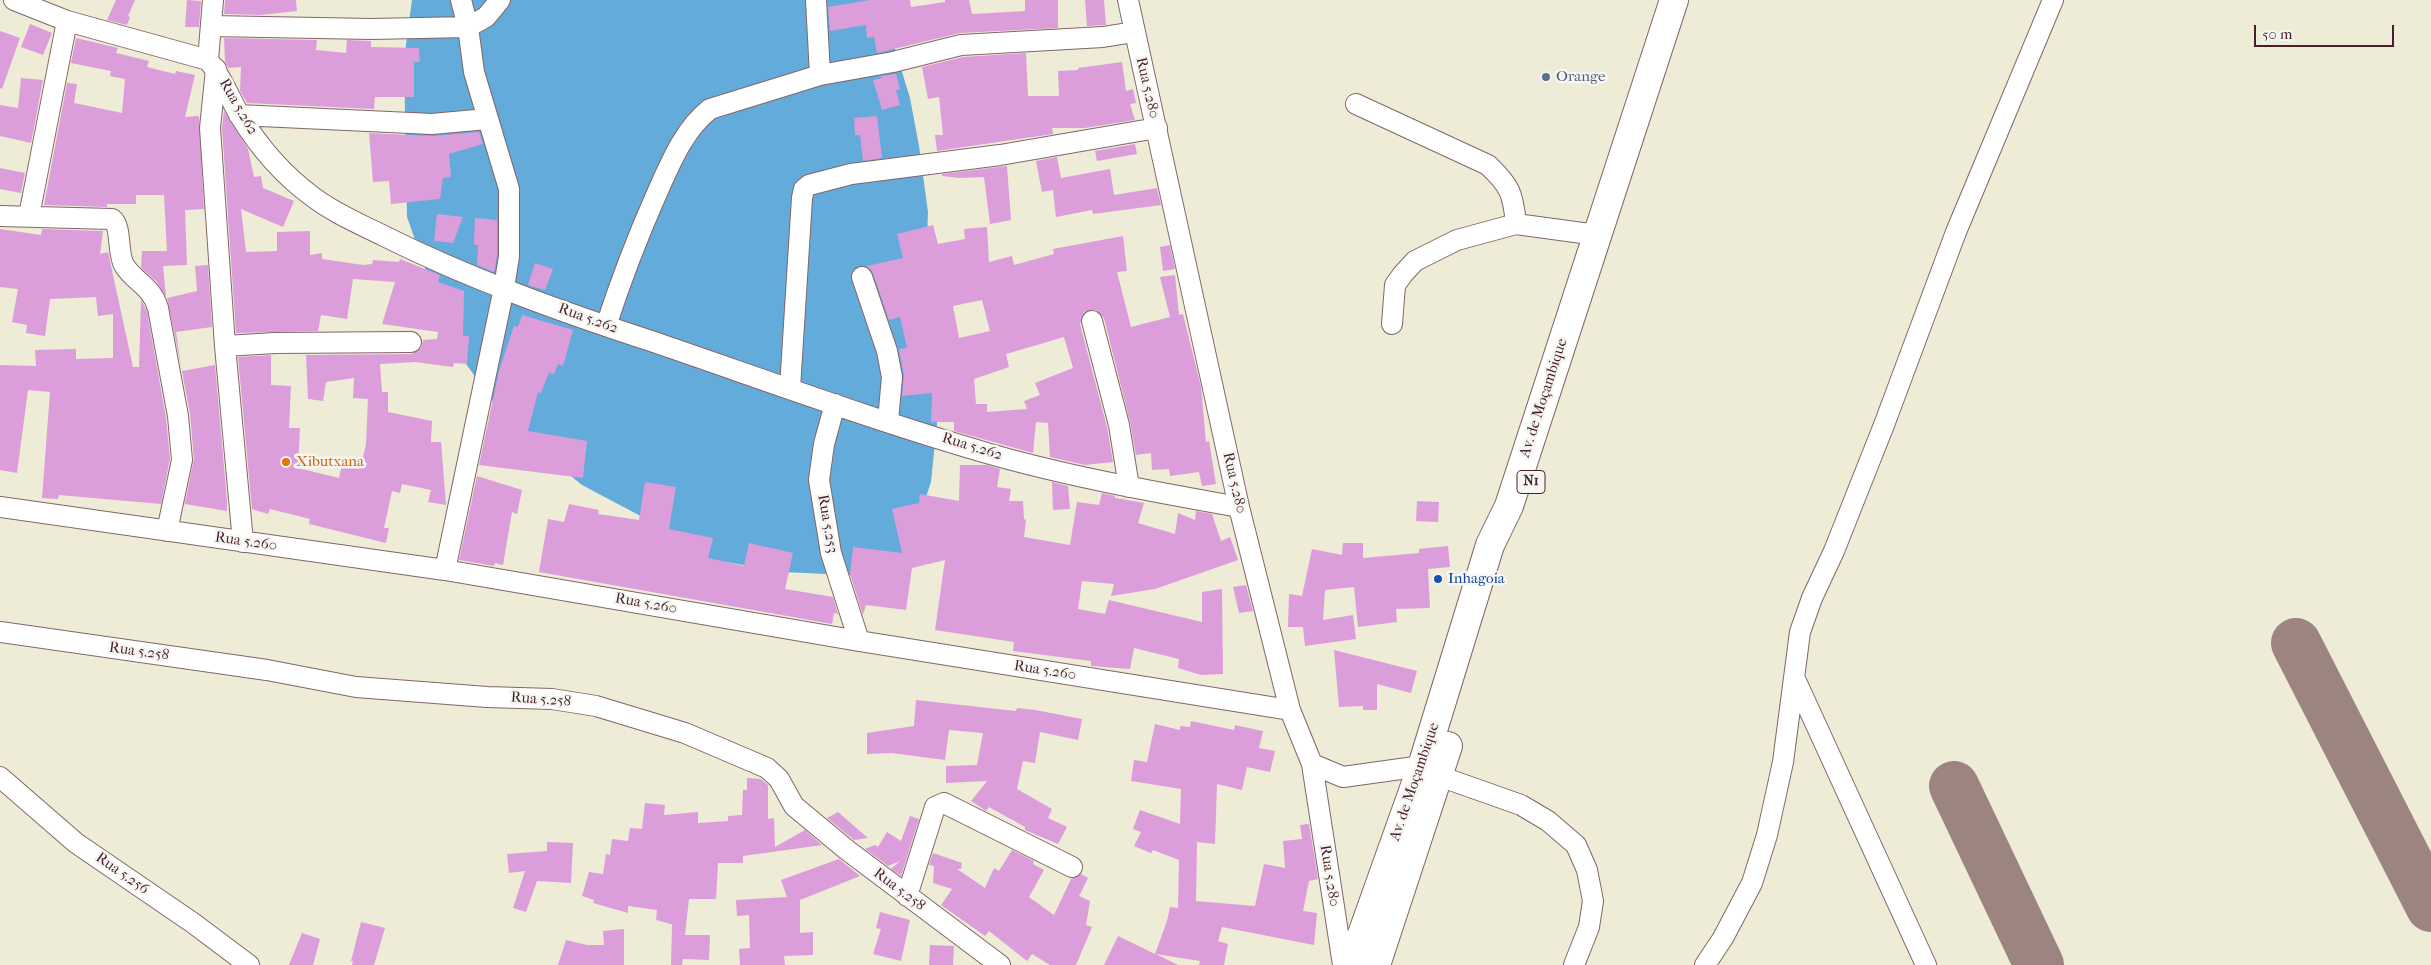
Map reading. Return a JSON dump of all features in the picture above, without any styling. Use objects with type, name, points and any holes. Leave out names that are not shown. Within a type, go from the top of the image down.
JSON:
[{"type":"highway","name":"Av. de Moçambique","points":[[1376,965],[1431,771],[1490,545],[1509,506],[1674,0]]},
{"type":"highway","name":"Av. de Moçambique","points":[[1351,965],[1431,771],[1506,558],[1689,0]]},
{"type":"street","points":[[14,0],[67,21],[212,65]]},
{"type":"street","points":[[213,0],[210,128],[225,346],[243,542]]},
{"type":"street","points":[[445,570],[509,256],[509,189],[505,170],[487,119],[474,72],[468,27],[461,0]]},
{"type":"street","points":[[211,26],[371,29],[468,27],[486,17],[500,0]]},
{"type":"street","points":[[816,0],[820,75]]},
{"type":"street","name":"Rua 5.280","points":[[1128,0],[1239,507],[1290,710],[1312,764],[1343,965]]},
{"type":"street","points":[[1705,965],[1723,938],[1752,884],[1767,835],[1783,762],[1800,632],[1812,598],[1834,551],[1884,425],[1956,232],[2053,0]]},
{"type":"street","points":[[29,216],[67,21]]},
{"type":"street","points":[[606,326],[629,255],[673,157],[702,116],[710,110],[725,103],[820,75],[893,62],[961,45],[1103,37],[1134,32]]},
{"type":"street","name":"Rua 5.262","points":[[212,65],[239,115],[267,155],[286,175],[315,199],[343,216],[423,256],[606,326],[835,404],[991,454],[1129,488],[1239,507]]},
{"type":"street","points":[[1356,104],[1488,165],[1505,181],[1511,194],[1516,224]]},
{"type":"street","points":[[239,115],[432,124],[487,119]]},
{"type":"street","points":[[790,388],[802,198],[804,189],[809,184],[851,174],[1000,155],[1156,128]]},
{"type":"street","points":[[0,216],[115,221],[124,266],[146,286],[156,301],[178,416],[182,460],[168,531]]},
{"type":"street","points":[[1392,324],[1395,285],[1415,261],[1457,240],[1516,224],[1597,235]]},
{"type":"street","points":[[862,277],[887,351],[892,377],[888,421]]},
{"type":"street","points":[[1092,321],[1120,425],[1129,488]]},
{"type":"street","points":[[225,346],[275,343],[411,342]]},
{"type":"street","name":"Rua 5.253","points":[[835,404],[824,444],[820,480],[831,553],[859,641]]},
{"type":"street","name":"Rua 5.260","points":[[0,507],[445,570],[859,641],[1290,710]]},
{"type":"street","name":"Rua 5.258","points":[[0,632],[267,670],[356,687],[487,698],[552,699],[596,706],[685,733],[767,768],[779,779],[794,806],[907,896],[972,956],[1000,965]]},
{"type":"street","points":[[1794,678],[1926,965]]},
{"type":"street","points":[[1312,764],[1343,777],[1431,771],[1521,805],[1548,821],[1576,845],[1587,870],[1593,901],[1590,926],[1574,965]]},
{"type":"street","name":"Rua 5.256","points":[[0,777],[76,843],[193,923],[249,965]]},
{"type":"street","points":[[907,896],[935,807],[940,803],[944,803],[1072,867]]},
{"type":"water","points":[[412,0],[880,0],[910,98],[919,146],[928,212],[924,323],[938,413],[931,482],[903,567],[871,576],[783,572],[703,558],[650,521],[582,485],[510,426],[452,344],[407,217],[404,60]]},
{"type":"building","points":[[116,0],[135,0],[128,16],[130,17],[127,25],[107,20]]},
{"type":"building","points":[[187,0],[201,1],[199,27],[185,27]]},
{"type":"building","points":[[225,0],[296,0],[297,11],[261,15],[224,14]]},
{"type":"building","points":[[870,0],[910,0],[911,7],[945,2],[945,0],[969,0],[972,14],[1025,11],[1025,0],[1058,0],[1058,28],[960,33],[877,53],[874,37],[867,38],[866,25],[830,31],[828,7]]},
{"type":"building","points":[[1085,0],[1104,0],[1106,25],[1087,26]]},
{"type":"building","points":[[30,24],[52,33],[43,55],[21,47]]},
{"type":"building","points":[[0,31],[20,38],[2,89],[0,88]]},
{"type":"building","points":[[76,38],[118,48],[116,53],[149,61],[147,67],[175,74],[176,71],[195,75],[185,117],[199,116],[204,209],[185,210],[187,265],[163,266],[166,297],[156,281],[141,268],[142,251],[167,251],[164,195],[136,195],[136,204],[107,204],[107,207],[44,205],[67,83],[77,84],[74,103],[122,113],[125,79],[110,76],[111,71],[71,63]]},
{"type":"building","points":[[224,38],[317,40],[316,50],[346,53],[347,40],[371,41],[371,47],[419,48],[420,62],[414,62],[414,97],[375,97],[374,109],[247,103],[240,91],[241,67],[228,68],[225,62]]},
{"type":"building","points":[[1026,53],[1028,96],[1059,96],[1058,71],[1078,70],[1078,68],[1122,62],[1126,91],[1133,89],[1136,103],[1130,104],[1135,120],[1085,128],[1052,128],[1053,134],[937,151],[935,135],[943,135],[939,97],[928,99],[922,67],[963,57]]},
{"type":"building","points":[[896,74],[900,89],[896,90],[900,105],[882,110],[873,80],[882,78],[881,76]]},
{"type":"building","points":[[21,78],[43,80],[31,143],[0,136],[0,105],[18,108]]},
{"type":"building","points":[[224,111],[248,149],[254,177],[261,176],[263,188],[294,201],[283,227],[241,209],[246,252],[277,251],[277,232],[310,231],[310,255],[322,253],[322,259],[363,265],[372,264],[373,260],[399,262],[400,259],[440,275],[438,282],[464,291],[463,336],[469,336],[467,364],[454,363],[453,367],[415,362],[380,364],[382,392],[388,392],[388,412],[432,421],[431,442],[441,442],[446,505],[428,502],[431,490],[402,484],[400,493],[392,491],[384,528],[389,528],[386,543],[309,524],[310,519],[270,509],[268,514],[252,509],[238,357],[271,355],[271,385],[291,386],[289,428],[300,428],[298,468],[339,478],[343,461],[361,465],[366,444],[368,399],[353,398],[354,378],[326,382],[323,401],[308,399],[306,355],[412,354],[421,348],[423,340],[437,339],[438,332],[382,324],[395,282],[353,279],[347,319],[321,315],[318,331],[236,333],[222,128]]},
{"type":"building","points":[[877,116],[882,158],[863,161],[860,135],[855,135],[854,118]]},
{"type":"building","points":[[479,132],[483,144],[449,154],[451,177],[443,178],[440,199],[391,204],[389,181],[373,182],[369,133],[432,136]]},
{"type":"building","points":[[1135,144],[1137,154],[1097,161],[1095,151]]},
{"type":"building","points":[[1057,157],[1061,178],[1110,169],[1114,195],[1157,188],[1161,205],[1093,214],[1092,210],[1056,217],[1053,190],[1042,192],[1036,161]]},
{"type":"building","points":[[1007,166],[1011,220],[990,224],[984,177],[959,178],[942,176],[942,174]]},
{"type":"building","points":[[0,168],[25,173],[21,193],[0,189]]},
{"type":"building","points":[[437,214],[463,217],[453,243],[434,241]]},
{"type":"building","points":[[475,218],[497,220],[497,255],[494,272],[477,265],[478,245],[474,245]]},
{"type":"building","points":[[933,225],[938,244],[965,239],[964,229],[987,227],[989,262],[1012,256],[1014,265],[1054,254],[1053,249],[1123,236],[1127,271],[1117,272],[1131,327],[1170,317],[1160,277],[1175,275],[1179,315],[1183,314],[1201,387],[1206,442],[1209,441],[1216,484],[1202,486],[1199,472],[1170,476],[1169,469],[1152,470],[1151,453],[1136,455],[1130,422],[1104,318],[1096,310],[1084,312],[1080,324],[1107,427],[1113,462],[1085,465],[1050,457],[1048,423],[1036,422],[1033,453],[954,431],[954,422],[931,422],[932,393],[902,396],[904,375],[899,349],[907,348],[900,317],[889,320],[873,273],[867,266],[903,258],[897,234]],"holes":[[[982,300],[990,331],[959,338],[953,306]],[[1064,337],[1073,368],[1035,383],[1040,395],[1024,401],[1027,409],[987,412],[987,404],[976,404],[974,379],[1009,367],[1006,354]]]},
{"type":"building","points":[[0,229],[41,235],[42,229],[103,231],[100,254],[108,252],[133,367],[139,367],[141,300],[147,311],[166,418],[170,459],[161,504],[59,495],[58,499],[42,498],[50,392],[28,390],[17,473],[0,470],[0,365],[36,366],[35,350],[76,349],[76,359],[113,358],[113,314],[98,316],[96,297],[50,299],[45,336],[26,333],[27,325],[12,322],[18,289],[0,287]]},
{"type":"building","points":[[1170,245],[1175,269],[1163,271],[1160,247]]},
{"type":"building","points":[[535,263],[553,269],[545,290],[528,285]]},
{"type":"building","points":[[208,265],[212,327],[176,332],[181,365],[167,298],[197,291],[195,266]]},
{"type":"building","points":[[522,315],[573,330],[563,366],[558,364],[554,374],[549,373],[541,393],[538,392],[528,431],[587,441],[583,478],[479,465],[499,371],[514,326],[518,327]]},
{"type":"building","points":[[215,365],[227,511],[185,504],[184,507],[194,459],[190,414],[182,371]]},
{"type":"building","points":[[960,465],[987,465],[1000,469],[997,487],[1011,489],[1009,501],[1023,501],[1024,519],[1026,520],[1024,537],[1070,545],[1077,502],[1099,505],[1102,493],[1115,496],[1115,498],[1144,503],[1138,523],[1175,534],[1178,513],[1195,520],[1196,511],[1212,514],[1221,541],[1230,537],[1238,560],[1155,589],[1111,596],[1114,584],[1082,581],[1078,609],[1105,614],[1109,600],[1202,622],[1202,592],[1222,589],[1223,674],[1201,675],[1178,668],[1179,659],[1134,648],[1130,669],[1091,666],[1091,661],[1013,651],[1014,642],[935,630],[945,560],[912,568],[906,610],[866,605],[863,615],[850,574],[853,547],[902,553],[892,509],[919,503],[920,494],[959,501]]},
{"type":"building","points":[[477,476],[522,490],[517,514],[512,512],[503,565],[495,563],[494,566],[459,560]]},
{"type":"building","points":[[645,482],[676,487],[669,529],[713,538],[708,558],[744,566],[749,543],[793,553],[785,589],[833,597],[838,614],[834,613],[832,624],[539,572],[548,519],[564,522],[569,504],[599,510],[598,514],[639,520]]},
{"type":"building","points":[[1052,482],[1068,486],[1070,509],[1053,510]]},
{"type":"building","points":[[1417,501],[1439,502],[1438,522],[1416,521]]},
{"type":"building","points":[[1343,543],[1363,543],[1363,558],[1419,553],[1419,549],[1448,546],[1450,567],[1428,569],[1430,608],[1396,609],[1397,622],[1358,627],[1354,587],[1325,590],[1323,620],[1353,615],[1356,639],[1305,646],[1303,627],[1288,627],[1289,594],[1302,596],[1312,549],[1342,555]]},
{"type":"building","points":[[1246,585],[1253,611],[1239,613],[1233,587]]},
{"type":"building","points":[[1334,650],[1417,671],[1411,693],[1377,684],[1377,710],[1363,710],[1363,706],[1339,707]]},
{"type":"building","points":[[916,700],[1016,711],[1017,708],[1035,710],[1082,719],[1078,740],[1040,732],[1035,763],[1023,761],[1017,789],[1052,809],[1048,818],[1067,827],[1058,844],[1025,830],[1025,827],[989,807],[986,811],[971,801],[987,781],[946,783],[946,766],[977,765],[983,733],[949,730],[945,760],[892,753],[867,754],[867,733],[914,726]]},
{"type":"building","points":[[1191,721],[1234,730],[1235,725],[1263,731],[1259,748],[1275,751],[1270,772],[1247,767],[1242,790],[1217,784],[1215,844],[1197,842],[1196,901],[1255,906],[1264,864],[1285,868],[1283,841],[1302,839],[1300,825],[1309,824],[1318,879],[1309,881],[1303,911],[1317,913],[1314,945],[1222,927],[1218,941],[1228,944],[1224,965],[1199,965],[1200,961],[1156,954],[1178,965],[1104,965],[1118,936],[1155,954],[1170,907],[1178,908],[1179,860],[1153,850],[1151,853],[1134,846],[1141,832],[1133,829],[1140,810],[1180,824],[1181,789],[1131,781],[1134,760],[1147,762],[1155,724],[1180,730],[1180,726],[1190,727]]},
{"type":"building","points":[[747,778],[761,779],[768,785],[768,819],[774,818],[775,847],[805,830],[822,845],[743,856],[743,863],[718,863],[716,899],[689,899],[685,935],[710,935],[709,960],[683,959],[682,965],[671,965],[672,925],[674,925],[656,920],[657,910],[628,906],[628,913],[593,903],[594,900],[582,896],[589,872],[603,874],[606,854],[610,855],[612,839],[628,841],[630,828],[642,829],[645,803],[665,805],[664,815],[698,812],[698,823],[728,821],[728,816],[742,815],[743,790],[747,790]]},
{"type":"building","points":[[838,812],[868,838],[854,840],[827,818]]},
{"type":"building","points":[[910,816],[919,819],[901,876],[891,869],[900,861],[888,866],[865,849],[875,845],[878,847],[887,832],[901,841]]},
{"type":"building","points":[[547,842],[573,843],[571,883],[537,881],[526,912],[513,908],[525,871],[509,873],[507,854],[547,851]]},
{"type":"building","points":[[1012,850],[1034,861],[1033,864],[1044,870],[1029,897],[1054,915],[1071,879],[1081,874],[1088,878],[1079,896],[1090,901],[1086,925],[1092,927],[1076,965],[1050,965],[1032,954],[1027,961],[989,931],[985,936],[941,905],[952,889],[933,883],[934,866],[929,865],[933,853],[962,863],[961,869],[957,869],[985,888],[994,868],[999,871]]},
{"type":"building","points":[[839,859],[860,876],[800,900],[800,933],[813,932],[813,955],[784,956],[785,965],[740,965],[739,949],[750,948],[749,915],[737,916],[736,900],[787,897],[781,880]]},
{"type":"building","points":[[880,912],[910,920],[901,961],[873,954],[881,929],[876,928]]},
{"type":"building","points":[[361,922],[385,928],[374,965],[352,965],[353,961],[351,961]]},
{"type":"building","points":[[624,929],[624,965],[558,965],[566,940],[587,945],[604,945],[603,931]]},
{"type":"building","points":[[302,933],[320,939],[313,965],[289,965]]},
{"type":"building","points":[[930,945],[954,946],[953,965],[929,965]]},
{"type":"taxiway","points":[[2296,643],[2431,907]]},
{"type":"taxiway","points":[[1954,786],[2039,965]]},
{"type":"place","name":"Orange","points":[[1546,77]]},
{"type":"place","name":"Xibutxana","points":[[286,462]]},
{"type":"place","name":"Inhagoia","points":[[1438,579]]}]
